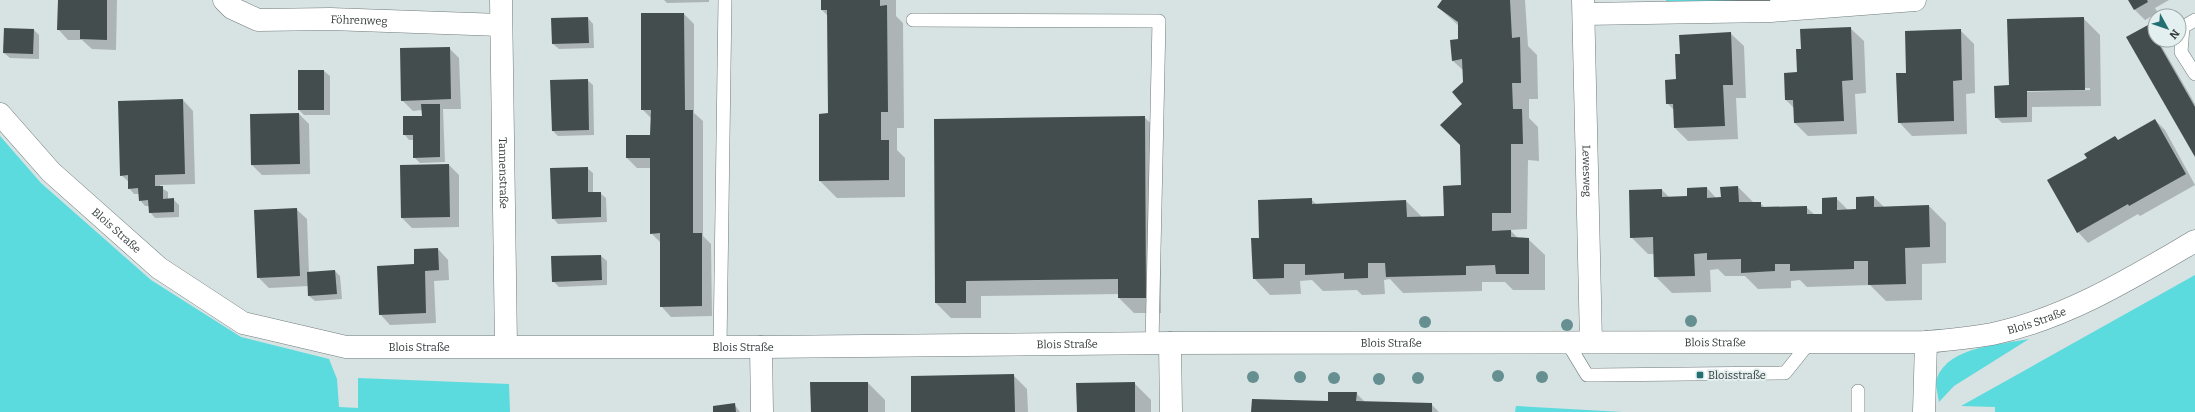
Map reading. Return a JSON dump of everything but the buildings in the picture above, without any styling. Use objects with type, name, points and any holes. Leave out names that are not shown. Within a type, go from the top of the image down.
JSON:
[{"type":"street","name":"Föhrenweg","points":[[224,0],[232,8],[258,20],[330,19],[501,25]]},
{"type":"street","name":"Tannenstraße","points":[[502,0],[501,25],[506,346]]},
{"type":"street","points":[[1583,7],[1771,11],[1915,0]]},
{"type":"street","name":"Lewesweg","points":[[1583,7],[1591,342]]},
{"type":"street","name":"Blois Straße","points":[[0,114],[51,172],[158,268],[243,323],[346,347],[761,347],[1161,343],[1926,342],[1992,334],[2050,317],[2124,282],[2195,241]]},
{"type":"street","points":[[1924,412],[1926,342]]},
{"type":"street","points":[[1161,343],[1171,412]]},
{"type":"street","points":[[761,347],[762,412]]},
{"type":"lane","points":[[720,347],[725,0]]},
{"type":"lane","points":[[914,20],[1159,21],[1161,343]]},
{"type":"lane","points":[[2195,20],[2183,27],[2180,52],[2195,74]]},
{"type":"lane","points":[[1567,342],[1587,375],[1785,373],[1809,343]]},
{"type":"lane","points":[[1858,391],[1858,412]]},
{"type":"shaded area","points":[[1666,0],[1762,0],[1761,3],[1666,3]]},
{"type":"shaded area","points":[[0,136],[41,183],[151,280],[241,337],[329,359],[337,379],[339,407],[358,408],[358,378],[509,384],[510,412],[0,412]]},
{"type":"shaded area","points":[[2195,275],[2195,412],[1995,412],[1995,407],[1961,406]]},
{"type":"shaded area","points":[[2029,339],[1954,386],[1939,402],[1936,380],[1943,367],[1952,359],[1977,349]]},
{"type":"shaded area","points":[[1516,406],[1623,412],[1515,412]]},
{"type":"place","name":"Bloisstraße","points":[[1700,375]]}]
